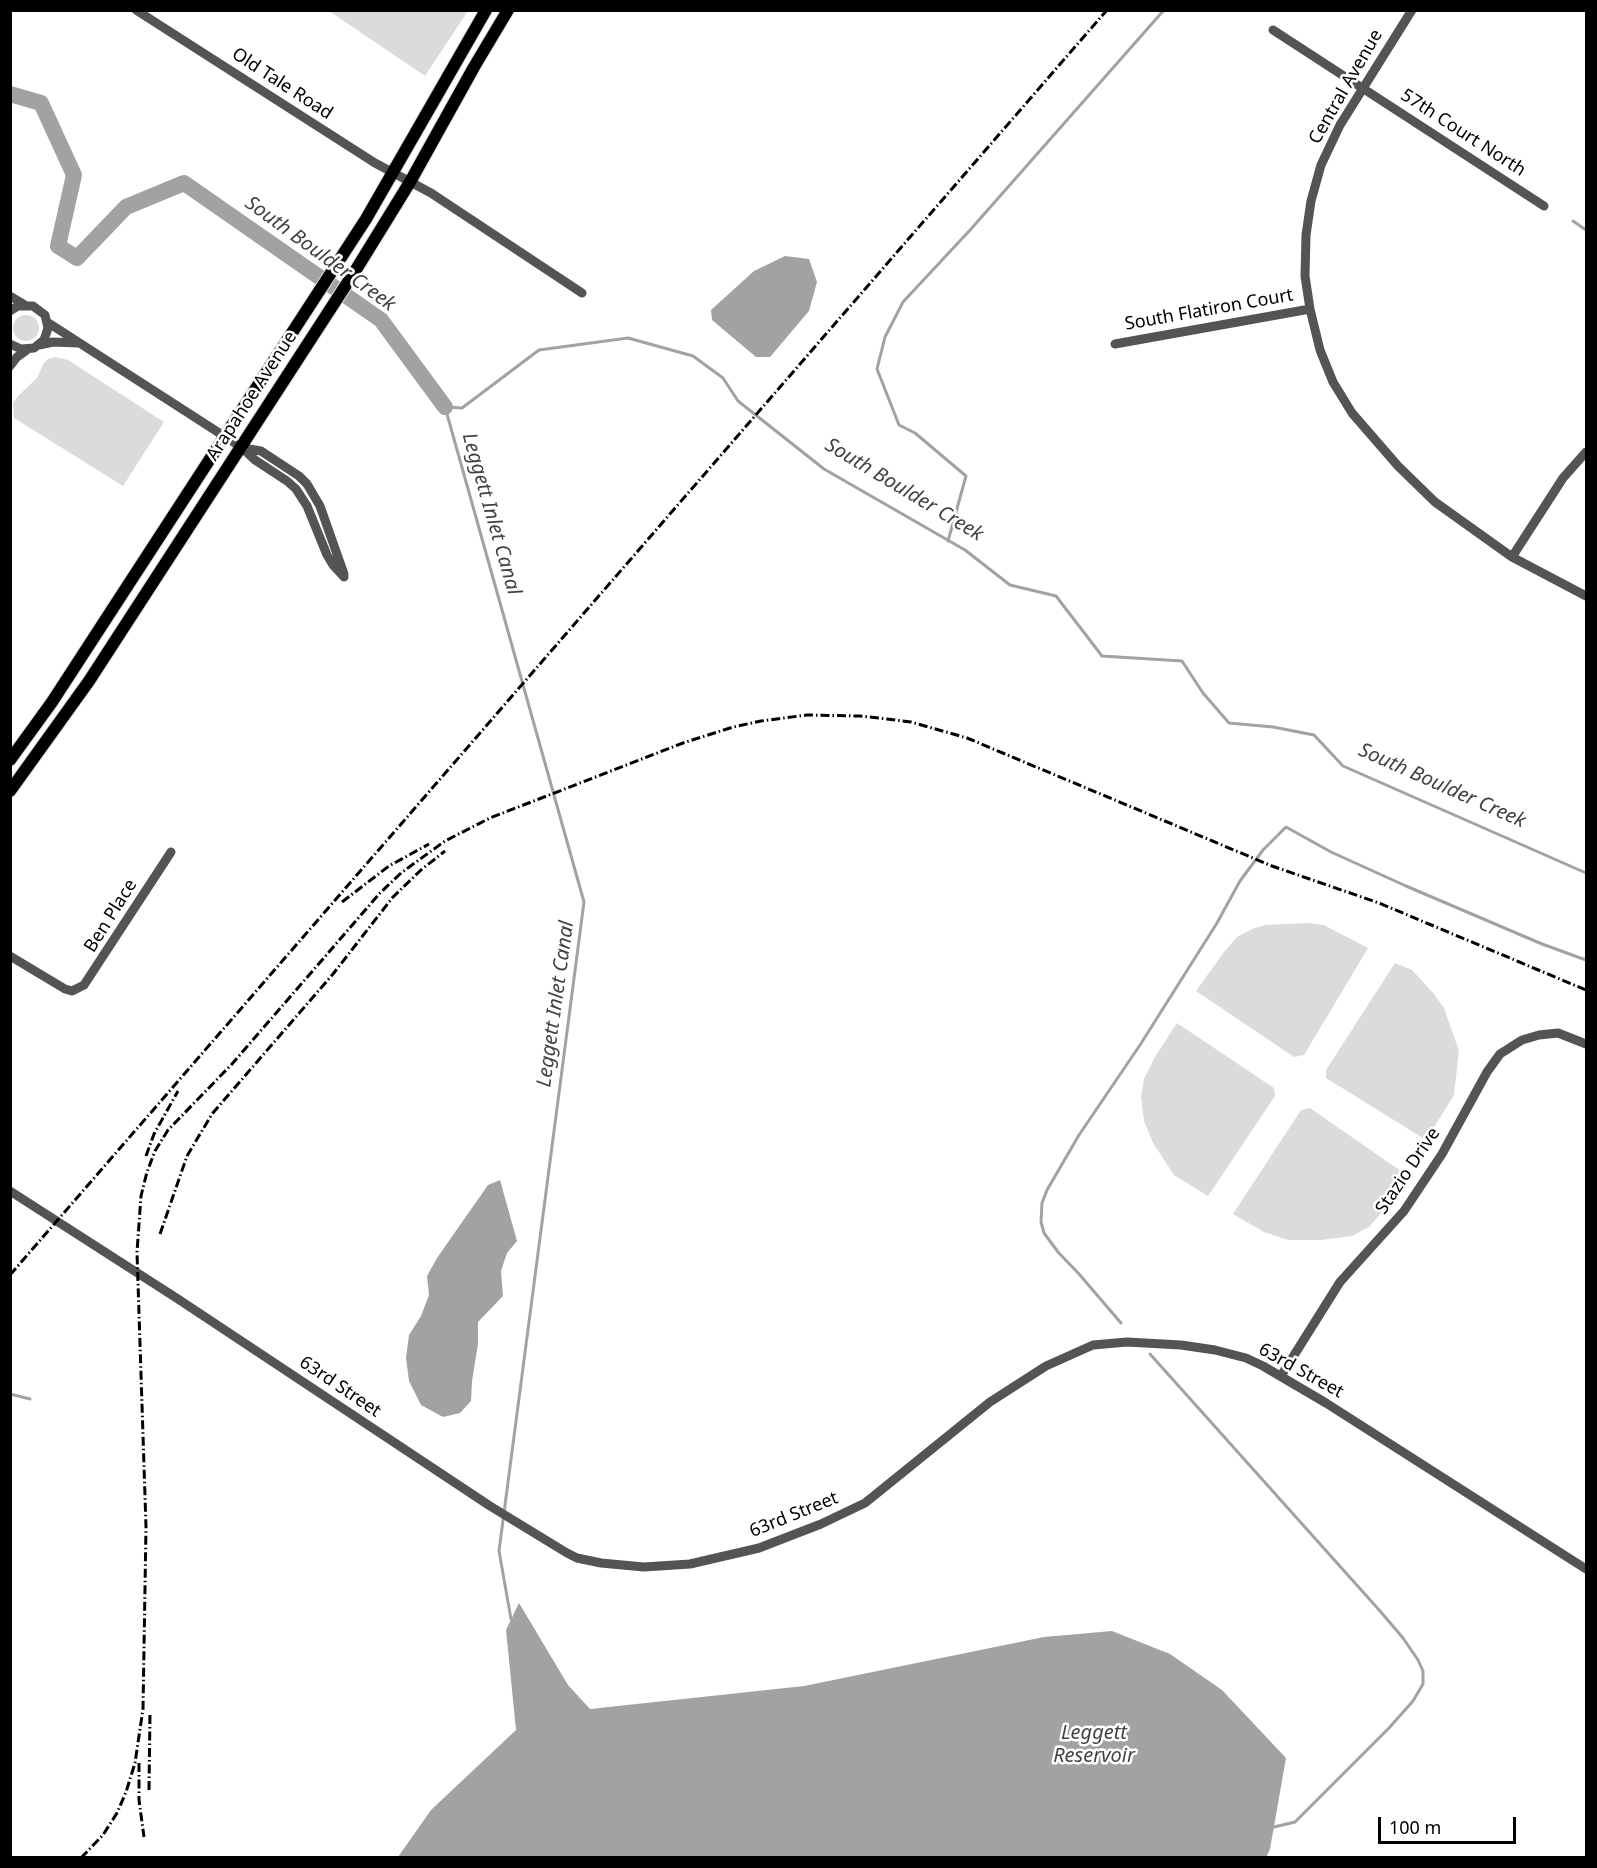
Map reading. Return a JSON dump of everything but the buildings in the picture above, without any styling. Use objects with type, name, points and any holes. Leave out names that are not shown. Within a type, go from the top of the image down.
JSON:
[{"type":"main road","name":"Arapahoe Avenue","points":[[10,760],[47,710],[341,258],[394,173],[486,10]]},
{"type":"main road","name":"Arapahoe Avenue","points":[[10,791],[89,681],[357,268],[410,182],[508,10]]},
{"type":"street","name":"Old Tale Road","points":[[136,10],[375,163],[431,193],[582,293]]},
{"type":"street","name":"Central Avenue","points":[[1412,10],[1340,125],[1321,165],[1311,201],[1306,235],[1305,276],[1320,350],[1333,382],[1352,413],[1398,466],[1435,502],[1512,556],[1587,596]]},
{"type":"street","name":"57th Court North","points":[[1273,30],[1545,206]]},
{"type":"street","points":[[10,296],[25,305],[39,309],[47,322],[83,343],[241,447],[255,460],[296,489],[308,506],[327,555],[344,577],[320,506],[307,484],[299,476],[261,451],[241,447]]},
{"type":"street","points":[[10,311],[25,305]]},
{"type":"street","name":"South Flatiron Court","points":[[1115,344],[1310,309]]},
{"type":"street","points":[[39,345],[47,335],[47,322]]},
{"type":"street","points":[[10,366],[17,357],[39,345],[56,342],[83,343]]},
{"type":"street","points":[[10,344],[28,350]]},
{"type":"street","points":[[1512,556],[1563,478],[1587,452]]},
{"type":"street","name":"Ben Place","points":[[10,956],[59,986],[72,991],[84,985],[171,852]]},
{"type":"street","name":"Stazio Drive","points":[[1281,1376],[1340,1282],[1384,1235],[1410,1202],[1442,1154],[1487,1072],[1500,1054],[1522,1040],[1539,1035],[1558,1033],[1587,1044]]},
{"type":"street","name":"63rd Street","points":[[10,1191],[178,1299],[490,1506],[567,1553],[601,1563],[644,1567],[707,1561],[759,1548],[821,1524],[865,1503],[990,1402],[1046,1366],[1094,1345],[1127,1342],[1181,1345],[1246,1358],[1281,1376],[1587,1569]]},
{"type":"shaded area","points":[[329,11],[468,11],[425,76]]},
{"type":"shaded area","points":[[26,315],[35,319],[39,328],[35,337],[26,341],[17,337],[13,328],[17,319]]},
{"type":"shaded area","points":[[55,357],[68,360],[164,422],[123,486],[14,418],[13,403],[37,378],[43,364]]},
{"type":"shaded area","points":[[1309,923],[1324,925],[1368,948],[1304,1055],[1294,1057],[1196,991],[1237,937],[1265,925]]},
{"type":"shaded area","points":[[1395,963],[1412,970],[1434,994],[1444,1008],[1459,1051],[1454,1095],[1426,1140],[1326,1078],[1326,1070]]},
{"type":"shaded area","points":[[1177,1023],[1274,1088],[1275,1096],[1208,1196],[1174,1175],[1153,1143],[1144,1121],[1141,1097],[1144,1079]]},
{"type":"shaded area","points":[[1310,1108],[1408,1176],[1369,1227],[1352,1236],[1322,1240],[1288,1240],[1264,1232],[1233,1214],[1301,1110]]},
{"type":"water","points":[[785,256],[809,259],[817,282],[809,311],[770,357],[756,357],[712,320],[711,310],[754,271]]},
{"type":"water","points":[[500,1180],[517,1241],[507,1253],[501,1271],[503,1296],[478,1322],[478,1344],[471,1401],[460,1413],[443,1417],[421,1405],[409,1381],[406,1358],[409,1335],[421,1316],[429,1295],[427,1276],[437,1258],[488,1185]]},
{"type":"water","name":"Leggett Reservoir","points":[[519,1603],[568,1685],[590,1709],[804,1686],[1044,1637],[1112,1631],[1170,1654],[1222,1690],[1286,1758],[1270,1849],[1266,1858],[398,1857],[431,1810],[516,1730],[506,1630]]},
{"type":"waterway","points":[[948,541],[966,476],[915,433],[899,425],[877,369],[885,337],[903,302],[971,229],[1164,10]]},
{"type":"waterway","name":"South Boulder Creek","points":[[10,94],[41,103],[74,175],[58,246],[77,258],[126,207],[184,183],[381,320],[445,407]]},
{"type":"waterway","points":[[1573,221],[1586,230]]},
{"type":"waterway","name":"South Boulder Creek","points":[[511,1619],[499,1551],[584,902],[445,407],[462,408],[539,350],[628,338],[693,356],[723,378],[738,401],[824,469],[965,550],[1010,585],[1056,596],[1102,656],[1182,661],[1203,693],[1229,723],[1273,727],[1314,735],[1343,766],[1586,873]]},
{"type":"waterway","points":[[1121,1323],[1044,1233],[1041,1222],[1042,1203],[1047,1190],[1079,1135],[1140,1045],[1217,923],[1240,881],[1263,850],[1286,827],[1331,852],[1406,886],[1542,944],[1586,960]]},
{"type":"waterway","points":[[1150,1354],[1380,1611],[1403,1638],[1423,1671],[1423,1684],[1413,1701],[1389,1728],[1295,1822],[1274,1827]]},
{"type":"waterway","points":[[10,1394],[30,1399]]},
{"type":"railway","points":[[10,1275],[1107,10]]},
{"type":"railway","points":[[81,1858],[103,1835],[117,1813],[126,1792],[135,1763],[143,1709],[146,1527],[137,1252],[141,1196],[147,1172],[155,1151],[168,1130],[232,1064],[380,893],[401,873],[445,841],[490,818],[683,743],[733,727],[807,715],[860,716],[911,722],[967,738],[1272,866],[1379,903],[1586,990]]},
{"type":"railway","points":[[342,902],[389,866],[429,844]]},
{"type":"railway","points":[[160,1234],[187,1156],[212,1114],[333,974],[393,897],[445,851]]},
{"type":"railway","points":[[146,1156],[154,1134],[178,1091]]},
{"type":"railway","points":[[149,1790],[150,1712]]},
{"type":"railway","points":[[139,1763],[139,1800],[144,1837]]},
{"type":"water label","name":"Leggett Inlet Canal","points":[[491,514]]},
{"type":"water label","name":"Leggett Inlet Canal","points":[[556,1004]]}]
